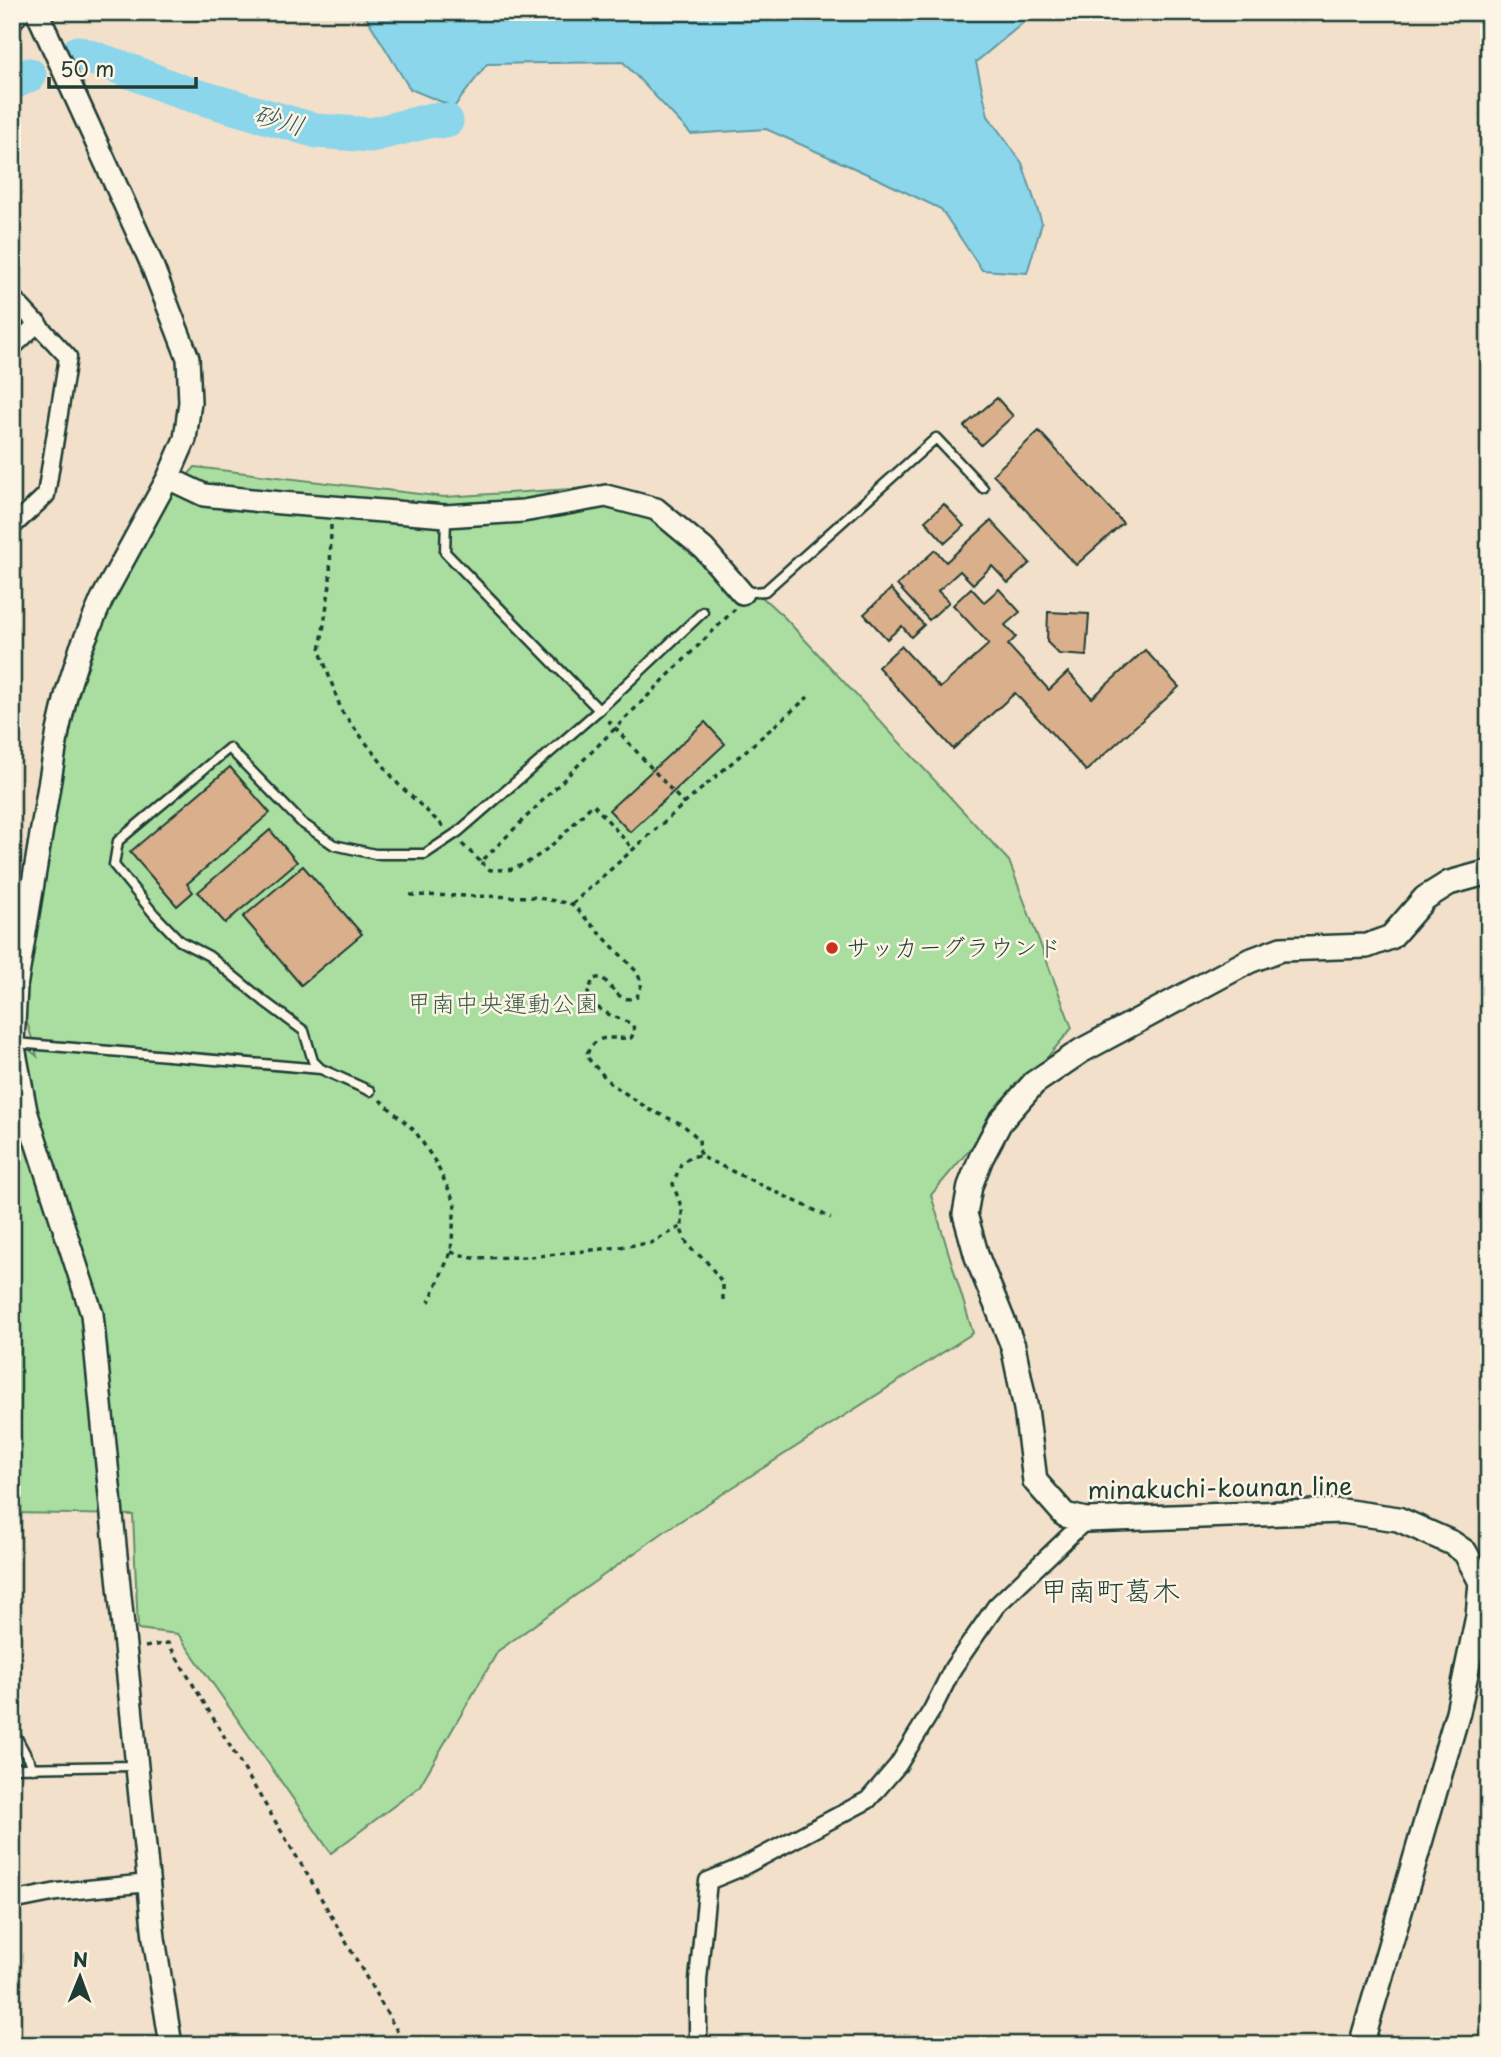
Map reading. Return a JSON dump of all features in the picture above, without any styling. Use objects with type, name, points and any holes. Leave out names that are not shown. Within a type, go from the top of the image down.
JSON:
[{"type":"main road","name":"minakuchi-kounan line","points":[[1361,2045],[1458,1712],[1478,1616],[1481,1582],[1465,1552],[1452,1543],[1398,1519],[1342,1511],[1086,1520],[1065,1515],[1035,1481],[1026,1409],[1013,1346],[977,1256],[965,1214],[970,1186],[1000,1122],[1034,1083],[1081,1051],[1249,961],[1281,949],[1367,946],[1391,937],[1425,898],[1449,883],[1489,872]]},
{"type":"street","points":[[12,23],[22,12]]},
{"type":"street","points":[[37,12],[149,260],[188,358],[190,402],[185,439],[102,599],[66,692],[14,999],[13,1042],[26,1111],[92,1314],[149,1883],[171,2045]]},
{"type":"street","points":[[12,297],[68,357],[46,495],[12,527]]},
{"type":"street","points":[[12,348],[38,323]]},
{"type":"street","points":[[167,478],[204,495],[446,516],[523,511],[606,496],[656,509],[704,549],[741,599]]},
{"type":"street","points":[[698,2045],[698,1980],[708,1881],[742,1867],[868,1800],[898,1765],[932,1710],[953,1668],[996,1606],[1086,1520]]},
{"type":"street","points":[[12,1901],[57,1892],[149,1883]]},
{"type":"lane","points":[[741,599],[765,591],[936,438],[983,488]]},
{"type":"lane","points":[[446,516],[445,552],[599,710]]},
{"type":"lane","points":[[321,1069],[313,1061],[304,1031],[209,956],[180,941],[154,914],[114,865],[118,841],[229,748],[302,823],[334,845],[375,854],[425,854],[458,832],[599,710],[703,612]]},
{"type":"lane","points":[[13,1042],[321,1069],[370,1091]]},
{"type":"lane","points":[[12,1738],[17,1738],[33,1768]]},
{"type":"lane","points":[[12,1768],[137,1766]]},
{"type":"path","points":[[343,525],[331,524],[330,584],[320,651],[342,712],[398,784],[444,827]]},
{"type":"path","points":[[481,862],[617,729],[741,599]]},
{"type":"path","points":[[572,904],[808,697]]},
{"type":"path","points":[[599,710],[684,804]]},
{"type":"path","points":[[453,836],[490,870],[511,869],[551,846],[593,804],[633,849]]},
{"type":"path","points":[[410,895],[533,897],[572,904],[636,971],[642,983],[637,998],[629,1000],[621,998],[602,977],[593,979],[588,993],[592,1004],[632,1024],[635,1031],[631,1038],[603,1037],[592,1044],[586,1056],[610,1083],[650,1110],[682,1124],[699,1139],[700,1156]]},
{"type":"path","points":[[370,1091],[415,1131],[436,1163],[455,1203],[452,1252],[429,1302]]},
{"type":"path","points":[[723,1300],[723,1283],[706,1261],[689,1247],[682,1226],[682,1209],[673,1184],[681,1164],[691,1156],[700,1156],[831,1218]]},
{"type":"path","points":[[452,1252],[473,1258],[530,1257],[611,1248],[651,1243],[682,1226]]},
{"type":"path","points":[[126,1650],[168,1643],[313,1884],[405,2045]]},
{"type":"green space","name":"甲南中央運動公園","points":[[195,467],[444,497],[587,488],[655,500],[784,617],[1009,861],[1072,1028],[931,1195],[973,1333],[668,1529],[498,1651],[419,1787],[331,1853],[178,1634],[138,1629],[133,1515],[12,1513],[12,1035],[37,1056],[24,1012],[47,857],[76,700],[113,597],[164,502]]},
{"type":"water","points":[[363,12],[1036,12],[976,62],[988,116],[1022,163],[1042,223],[1027,273],[982,270],[941,209],[766,129],[691,134],[623,62],[487,64],[454,107],[410,89]]},
{"type":"building","points":[[997,398],[1013,416],[981,445],[964,426]]},
{"type":"building","points":[[1039,431],[1123,523],[1076,565],[993,474]]},
{"type":"building","points":[[944,504],[964,526],[945,543],[925,521]]},
{"type":"building","points":[[991,521],[1030,563],[1008,583],[992,566],[973,584],[960,571],[938,591],[949,602],[929,620],[897,585],[935,550],[946,562]]},
{"type":"building","points":[[971,588],[984,602],[999,589],[1020,612],[1005,625],[1016,637],[1008,645],[1049,690],[1068,672],[1092,698],[1145,650],[1179,687],[1086,771],[1015,693],[953,749],[878,667],[901,646],[940,688],[989,644],[953,605]]},
{"type":"building","points":[[891,589],[924,625],[911,637],[902,626],[887,639],[864,614]]},
{"type":"building","points":[[1048,612],[1089,614],[1086,656],[1059,654],[1047,642]]},
{"type":"building","points":[[705,722],[725,744],[630,832],[609,810]]},
{"type":"building","points":[[230,767],[270,813],[187,884],[193,892],[177,906],[130,852]]},
{"type":"building","points":[[270,830],[297,862],[225,923],[198,892]]},
{"type":"building","points":[[303,866],[362,934],[301,985],[243,917]]},
{"type":"waterway","name":"砂川","points":[[78,53],[182,92],[317,131],[371,135],[432,120],[446,121]]},
{"type":"waterway","name":"砂川","points":[[12,83],[29,75]]},
{"type":"place","name":"サッカーグラウンド","points":[[832,948]]},
{"type":"district","name":"甲南町葛木","points":[[1110,1591]]}]
